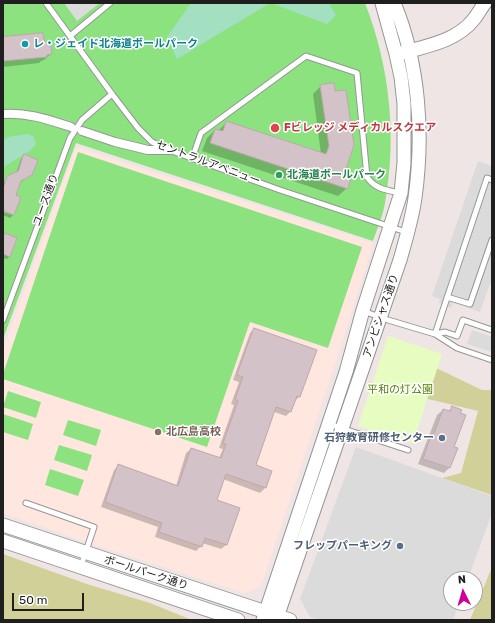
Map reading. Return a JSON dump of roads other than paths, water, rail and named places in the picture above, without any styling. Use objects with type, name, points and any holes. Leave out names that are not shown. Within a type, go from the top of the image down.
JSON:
[{"type":"street","name":"アンビシャス通り","points":[[270,617],[346,372],[363,310],[401,193],[404,163],[404,104],[396,54],[382,3]]},
{"type":"street","name":"アンビシャス通り","points":[[270,617],[342,429],[381,317],[400,260],[415,198],[419,135],[417,99],[409,51],[394,3]]},
{"type":"street","points":[[396,54],[452,37],[469,24],[485,3]]},
{"type":"street","points":[[3,114],[32,115],[71,127]]},
{"type":"street","points":[[82,131],[115,142],[148,150],[169,150]]},
{"type":"street","name":"ボールパーク通り","points":[[3,525],[270,617],[290,620]]},
{"type":"street","name":"ボールパーク通り","points":[[3,541],[238,620]]},
{"type":"lane","name":"セントラルアベニュー","points":[[46,3],[112,94],[152,142],[192,159],[407,232]]},
{"type":"lane","points":[[70,36],[110,3]]},
{"type":"lane","points":[[192,159],[200,133],[306,56],[357,73],[367,177],[377,188],[401,193]]},
{"type":"lane","name":"ユース通り","points":[[3,320],[70,138],[82,120],[112,94]]},
{"type":"lane","points":[[435,334],[487,178],[492,180]]},
{"type":"lane","points":[[447,296],[470,304],[492,240]]},
{"type":"lane","points":[[363,310],[435,334],[457,348],[492,360]]},
{"type":"lane","points":[[435,334],[445,332],[457,336],[463,320],[492,330]]},
{"type":"lane","points":[[329,424],[408,450]]},
{"type":"lane","points":[[26,503],[94,527],[81,567]]},
{"type":"place","name":"レ・ジェイド北海道ボールパーク","points":[[25,44]]},
{"type":"place","name":"Fビレッジ メディカルスクエア","points":[[275,128]]},
{"type":"place","name":"北海道ボールパーク","points":[[279,175]]},
{"type":"place","name":"北広島高校","points":[[158,432]]},
{"type":"place","name":"石狩教育研修センター","points":[[442,438]]},
{"type":"place","name":"フレップパーキング","points":[[400,546]]},
{"type":"park label","name":"平和の灯公園","points":[[400,390]]}]
